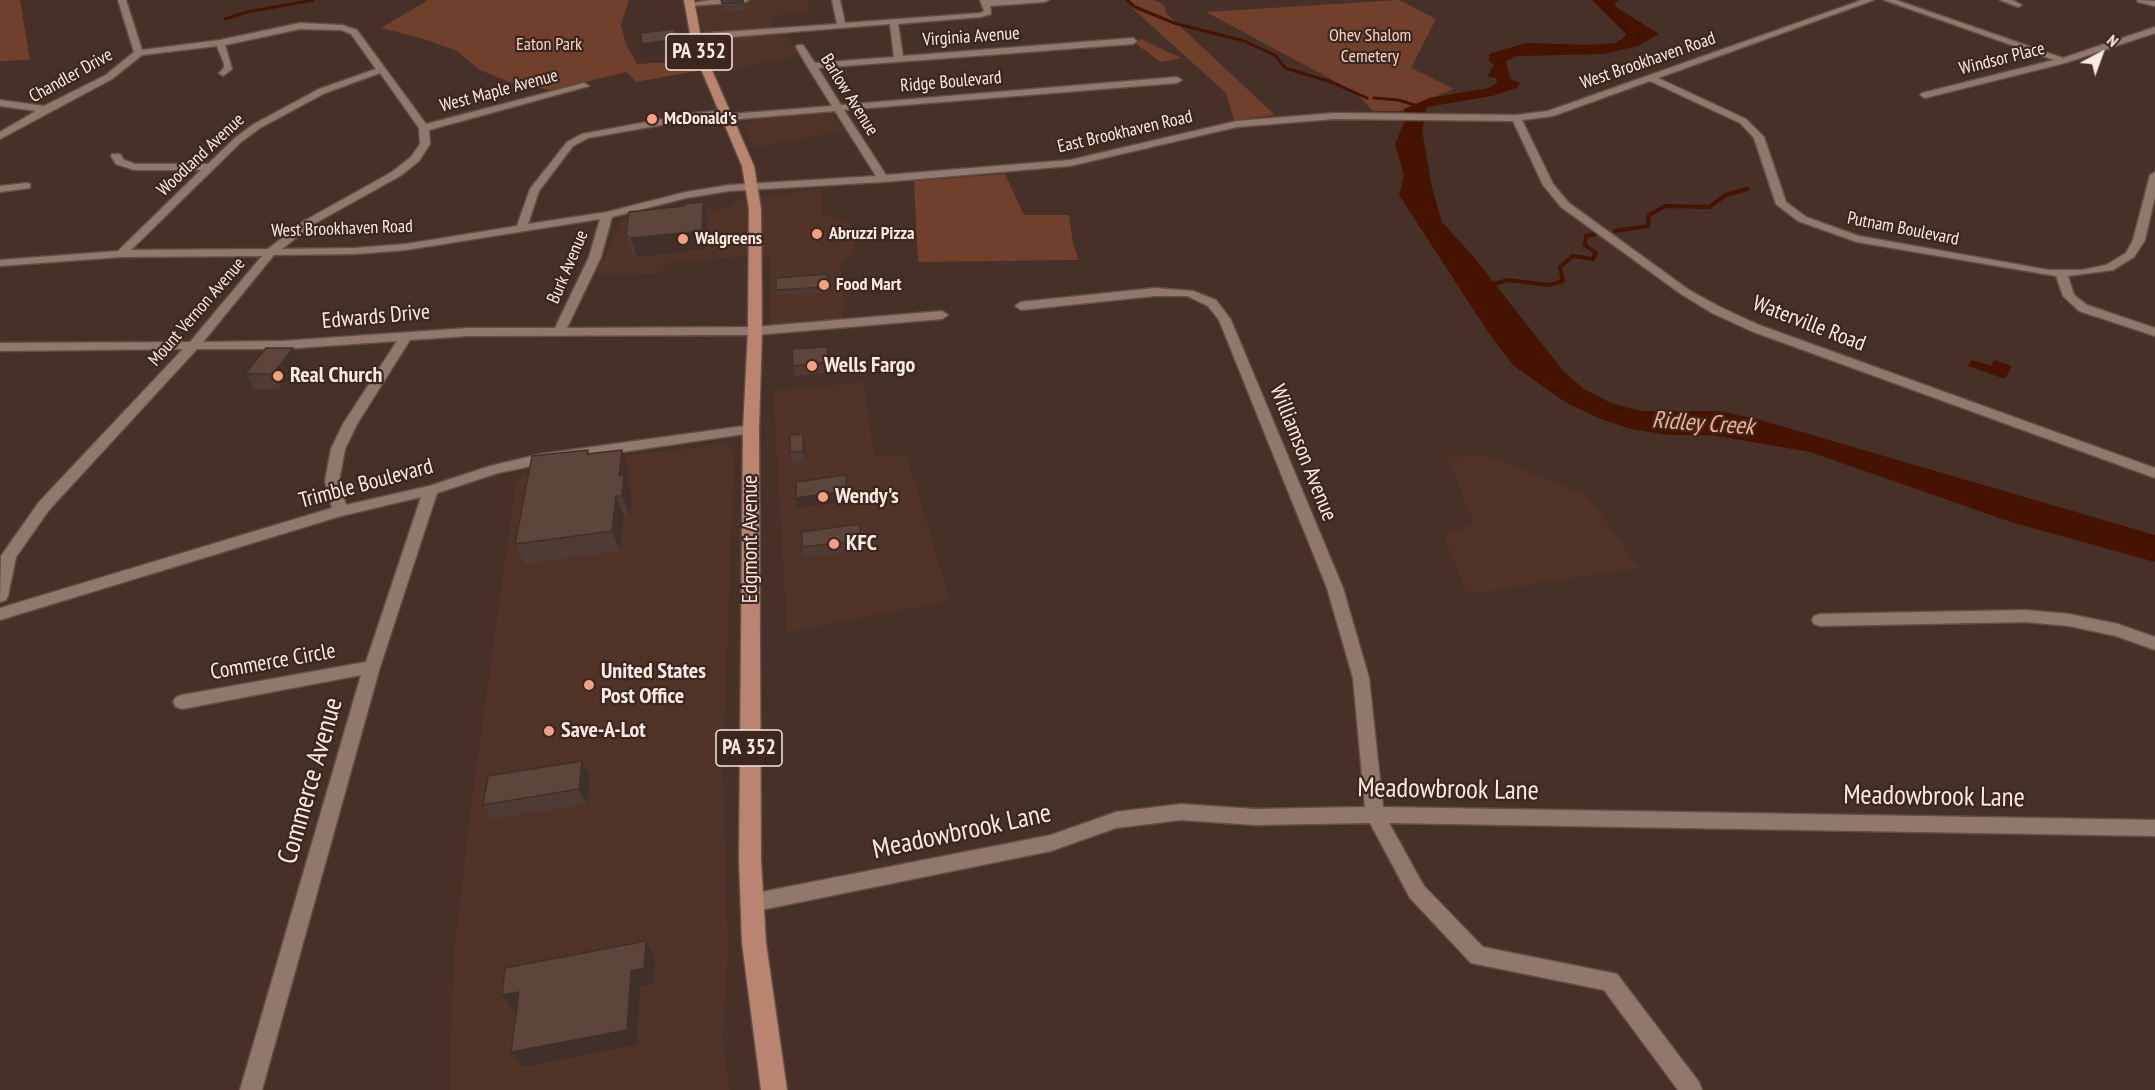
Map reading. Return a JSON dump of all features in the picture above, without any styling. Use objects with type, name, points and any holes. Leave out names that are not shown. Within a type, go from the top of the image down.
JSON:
[{"type":"main road","name":"Edgmont Avenue","points":[[689,2],[693,37],[744,156],[753,187],[755,331],[751,429],[749,753],[751,903],[761,1003],[774,1090]]},
{"type":"street","name":"Chandler Drive","points":[[0,136],[45,109],[109,77],[139,53],[122,0]]},
{"type":"street","points":[[689,2],[745,0]]},
{"type":"street","points":[[836,0],[841,25]]},
{"type":"street","points":[[693,37],[985,14],[988,12],[985,2],[1045,0]]},
{"type":"street","name":"West Brookhaven Road","points":[[1432,117],[1516,118],[1550,114],[1870,0]]},
{"type":"street","points":[[1888,0],[2062,60]]},
{"type":"street","points":[[2004,0],[2018,5]]},
{"type":"street","points":[[2140,0],[2155,4]]},
{"type":"street","points":[[894,22],[899,59]]},
{"type":"street","points":[[139,53],[220,43],[300,26],[342,28],[354,32],[423,128]]},
{"type":"street","name":"Windsor Place","points":[[1925,95],[2062,60],[2155,30]]},
{"type":"street","name":"Virginia Avenue","points":[[811,66],[1133,41]]},
{"type":"street","points":[[220,43],[228,64],[228,69],[223,73]]},
{"type":"street","name":"Barlow Avenue","points":[[800,47],[836,108],[883,179]]},
{"type":"street","name":"Woodland Avenue","points":[[121,254],[238,140],[281,111],[337,85],[381,70]]},
{"type":"street","name":"Putnam Boulevard","points":[[1652,79],[1743,121],[1759,137],[1781,204],[1802,219],[1857,239],[2061,273],[2082,273],[2109,268],[2130,255],[2139,240],[2151,208],[2155,175]]},
{"type":"street","name":"Ridge Boulevard","points":[[521,229],[534,191],[570,144],[585,136],[694,116],[836,108],[1178,80]]},
{"type":"street","name":"West Maple Avenue","points":[[423,128],[584,86]]},
{"type":"street","points":[[0,103],[45,109]]},
{"type":"street","name":"East Brookhaven Road","points":[[753,187],[883,179],[1070,163],[1237,124],[1334,116],[1432,117]]},
{"type":"street","name":"Waterville Road","points":[[1516,118],[1548,186],[1565,206],[1685,292],[1716,310],[1755,328],[2155,473]]},
{"type":"street","name":"Mount Vernon Avenue","points":[[0,596],[9,556],[44,506],[195,344],[273,250],[308,223],[396,174],[415,159],[425,144],[423,128]]},
{"type":"street","points":[[116,156],[120,162],[134,167],[210,167]]},
{"type":"street","name":"Barlow Avenue","points":[[842,182],[864,172],[870,160]]},
{"type":"street","points":[[0,189],[26,186]]},
{"type":"street","name":"West Brookhaven Road","points":[[0,262],[121,254],[273,250],[355,251],[406,247],[607,215],[699,192],[753,187]]},
{"type":"street","name":"Burk Avenue","points":[[559,332],[595,257],[607,215]]},
{"type":"street","points":[[2061,273],[2069,296],[2083,308],[2155,332]]},
{"type":"street","name":"Williamson Avenue","points":[[1021,306],[1155,292],[1189,293],[1212,303],[1225,320],[1335,588],[1361,678],[1375,815]]},
{"type":"street","name":"Edwards Drive","points":[[0,347],[284,345],[468,332],[755,331],[942,315]]},
{"type":"street","points":[[340,511],[332,481],[338,449],[350,424],[407,336]]},
{"type":"street","name":"Trimble Boulevard","points":[[0,614],[340,511],[431,490],[495,469],[541,459],[751,429]]},
{"type":"street","name":"Commerce Avenue","points":[[251,1090],[372,667],[431,490]]},
{"type":"street","points":[[1820,620],[2026,616],[2069,620],[2118,630],[2155,644]]},
{"type":"street","name":"Commerce Circle","points":[[182,702],[372,667]]},
{"type":"street","name":"Meadowbrook Lane","points":[[751,903],[1051,843],[1116,820],[1181,812],[1255,817],[1375,815],[2155,828]]},
{"type":"street","points":[[1375,815],[1417,892],[1478,956],[1610,981],[1691,1090]]},
{"type":"shaded area","points":[[698,0],[806,0],[810,12],[773,16],[772,28],[787,38],[800,55],[718,73],[697,8]]},
{"type":"shaded area","points":[[830,112],[844,131],[755,147],[743,126],[754,119]]},
{"type":"shaded area","points":[[821,189],[823,215],[851,223],[856,253],[840,265],[844,306],[841,319],[770,325],[771,255],[669,262],[659,274],[596,275],[622,220],[732,207],[738,199]]},
{"type":"shaded area","points":[[864,382],[874,457],[907,455],[950,601],[787,632],[773,391]]},
{"type":"shaded area","points":[[729,443],[734,457],[723,769],[728,950],[723,1041],[730,1090],[449,1090],[454,950],[474,783],[516,483],[531,468]]},
{"type":"shaded area","points":[[1490,456],[1586,495],[1640,568],[1467,594],[1444,536],[1474,524],[1447,457]]},
{"type":"green space","points":[[0,0],[20,0],[30,60],[0,61]]},
{"type":"green space","name":"Eaton Park","points":[[428,0],[629,0],[621,25],[626,44],[637,64],[692,61],[697,71],[636,82],[627,72],[550,90],[509,82],[478,69],[457,51],[421,38],[381,28]]},
{"type":"green space","points":[[1128,0],[1154,0],[1164,5],[1167,14],[1275,115],[1234,120],[1226,93],[1133,9]]},
{"type":"green space","name":"Ohev Shalom Cemetery","points":[[1399,0],[1436,19],[1411,68],[1454,89],[1399,111],[1373,111],[1355,92],[1206,12]]},
{"type":"green space","points":[[1141,39],[1181,58],[1161,62],[1136,44]]},
{"type":"green space","points":[[1005,174],[1024,215],[1069,215],[1073,244],[1079,260],[918,262],[914,181]]},
{"type":"water","name":"Ridley Creek","points":[[1592,0],[1619,0],[1615,3],[1616,7],[1659,34],[1638,46],[1603,54],[1517,56],[1506,61],[1510,78],[1520,83],[1517,88],[1492,96],[1427,107],[1422,130],[1432,188],[1442,222],[1473,256],[1564,372],[1584,389],[1611,403],[1641,411],[1719,411],[1757,419],[2155,535],[2155,562],[2011,522],[1810,452],[1712,435],[1669,435],[1630,429],[1596,417],[1565,402],[1513,365],[1488,332],[1399,195],[1404,175],[1395,144],[1405,121],[1404,109],[1429,98],[1489,88],[1497,83],[1496,78],[1487,77],[1494,65],[1489,61],[1489,54],[1526,43],[1589,45],[1615,43],[1622,39],[1626,35],[1624,32]]},
{"type":"water","points":[[1972,360],[1991,366],[1994,360],[2012,366],[2005,379],[1968,366]]},
{"type":"building","points":[[721,0],[743,0],[743,2],[722,3]]},
{"type":"building","points":[[675,29],[676,39],[642,44],[641,33]]},
{"type":"building","points":[[703,202],[702,231],[631,238],[626,236],[629,212]]},
{"type":"building","points":[[827,274],[828,287],[776,290],[776,278]]},
{"type":"building","points":[[827,347],[828,362],[793,366],[792,349]]},
{"type":"building","points":[[266,348],[293,348],[273,374],[245,374]]},
{"type":"building","points":[[803,434],[803,451],[790,452],[790,435]]},
{"type":"building","points":[[588,450],[587,454],[622,450],[619,476],[624,475],[622,496],[616,496],[612,531],[515,544],[532,456]]},
{"type":"building","points":[[846,475],[846,491],[796,498],[796,482]]},
{"type":"building","points":[[860,524],[861,537],[854,538],[854,541],[802,547],[802,532]]},
{"type":"building","points":[[582,761],[579,789],[483,805],[488,776]]},
{"type":"building","points":[[646,941],[644,968],[631,971],[627,1030],[511,1052],[519,992],[502,995],[505,968]]},
{"type":"waterway","points":[[225,19],[247,12],[313,0]]},
{"type":"waterway","points":[[1127,0],[1135,7],[1174,23],[1244,41],[1275,55],[1285,68],[1331,82],[1367,98]]},
{"type":"waterway","points":[[1374,98],[1398,100],[1418,106]]},
{"type":"waterway","points":[[1615,231],[1648,226],[1649,215],[1665,206],[1709,207],[1726,195],[1747,189]]},
{"type":"waterway","points":[[1489,286],[1507,280],[1549,285],[1563,281],[1560,267],[1573,256],[1593,259],[1596,253],[1585,245],[1586,236],[1595,234]]},
{"type":"place","name":"McDonald's","points":[[652,119]]},
{"type":"place","name":"Abruzzi Pizza","points":[[817,234]]},
{"type":"place","name":"Walgreens","points":[[683,239]]},
{"type":"place","name":"Food Mart","points":[[824,285]]},
{"type":"place","name":"Wells Fargo","points":[[812,366]]},
{"type":"place","name":"Real Church","points":[[278,376]]},
{"type":"place","name":"Wendy's","points":[[823,497]]},
{"type":"place","name":"KFC","points":[[834,544]]},
{"type":"place","name":"United States Post Office","points":[[589,685]]},
{"type":"place","name":"Save-A-Lot","points":[[549,731]]}]
